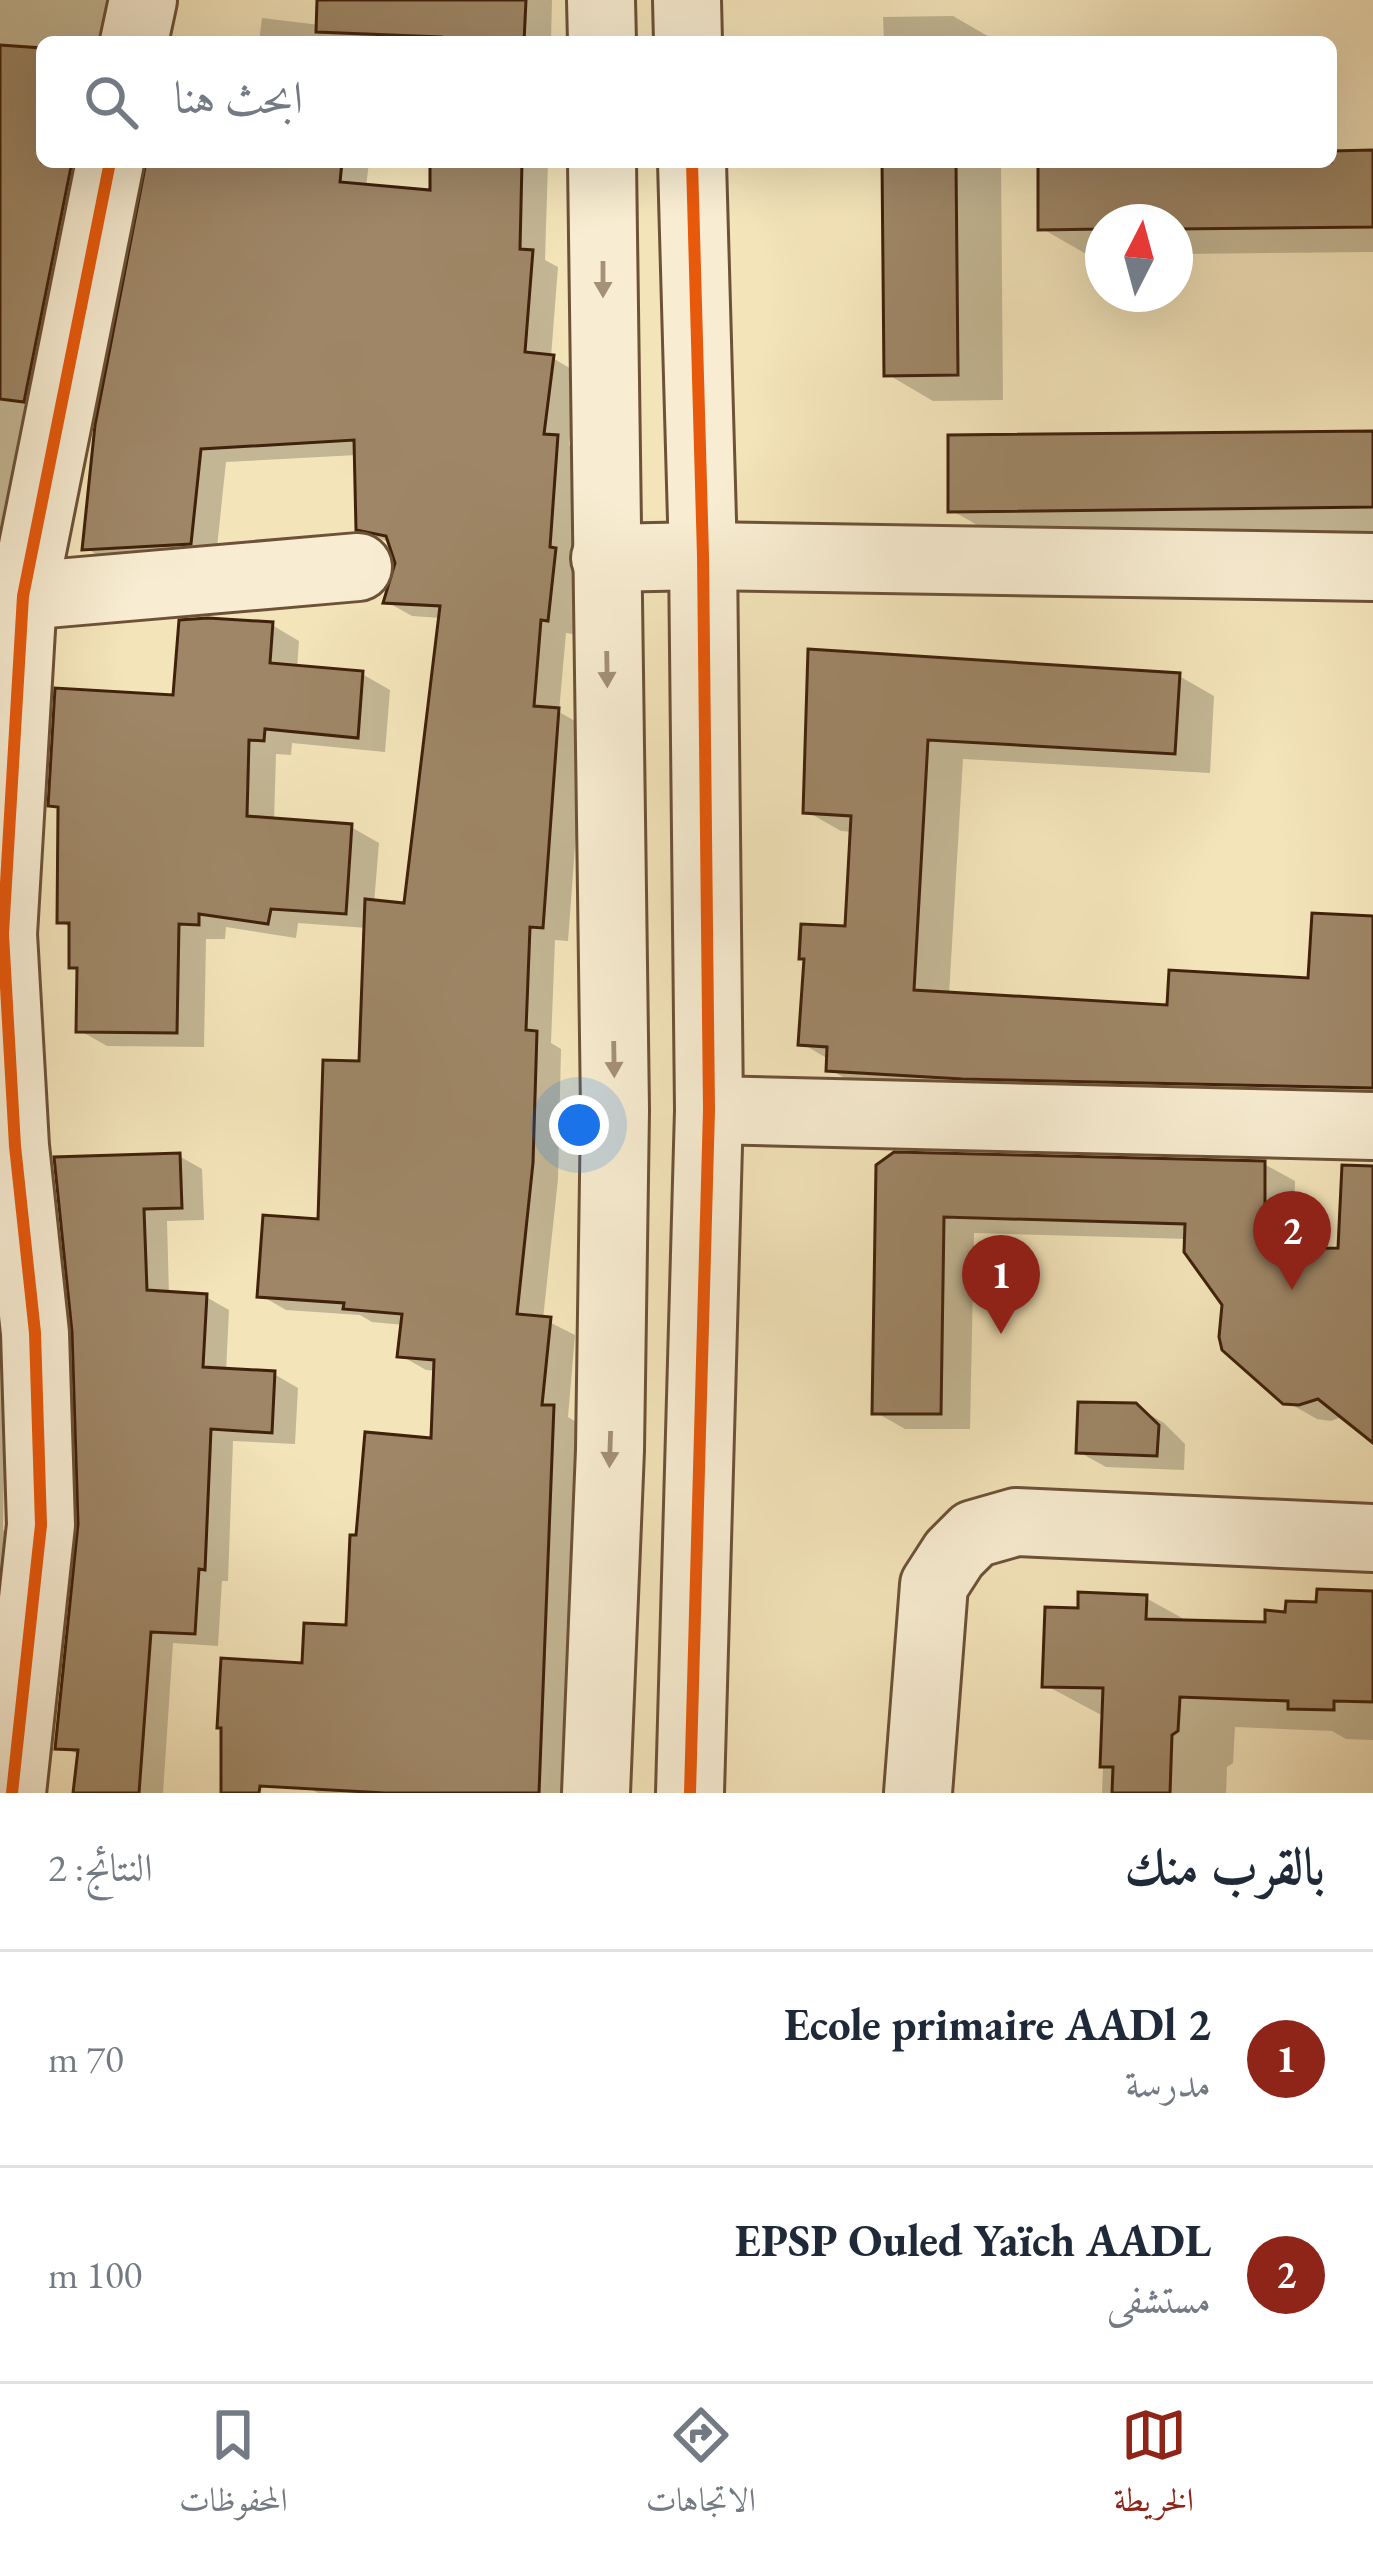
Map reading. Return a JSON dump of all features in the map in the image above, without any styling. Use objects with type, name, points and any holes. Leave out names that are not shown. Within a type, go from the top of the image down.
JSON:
[{"type":"street","points":[[135,36],[143,0]]},
{"type":"street","points":[[601,0],[602,36]]},
{"type":"street","points":[[687,0],[688,36]]},
{"type":"street","points":[[12,1793],[41,1525],[35,1333],[15,1146],[2,934],[23,596],[109,168]]},
{"type":"street","points":[[596,1793],[610,1450],[615,1110],[602,168]]},
{"type":"street","points":[[690,1793],[709,1110],[703,556],[692,168]]},
{"type":"street","points":[[605,558],[1373,567]]},
{"type":"street","points":[[23,596],[358,567]]},
{"type":"street","points":[[709,1110],[1373,1126]]},
{"type":"street","points":[[918,1793],[934,1585],[974,1534],[1016,1522],[1373,1538]]},
{"type":"building","points":[[317,0],[526,0],[524,36],[316,32]]},
{"type":"building","points":[[0,45],[36,48],[36,168],[71,168],[24,402],[0,399]]},
{"type":"building","points":[[1373,150],[1373,227],[1193,229],[1193,204],[1085,204],[1085,229],[1038,230],[1038,168],[1337,168],[1337,151]]},
{"type":"building","points":[[145,168],[341,168],[340,182],[430,190],[430,168],[522,168],[520,249],[533,250],[525,352],[554,355],[544,434],[558,435],[550,547],[556,548],[548,621],[541,620],[534,706],[559,708],[543,928],[530,927],[526,1030],[537,1031],[533,1163],[517,1314],[551,1317],[542,1405],[554,1405],[539,1793],[385,1793],[260,1786],[259,1793],[221,1793],[221,1728],[217,1728],[221,1658],[302,1663],[304,1623],[346,1625],[350,1535],[356,1535],[365,1432],[431,1438],[434,1360],[397,1357],[402,1314],[343,1309],[344,1303],[257,1297],[263,1215],[318,1219],[323,1060],[359,1061],[365,899],[404,903],[440,606],[383,603],[395,563],[386,536],[356,530],[354,440],[201,449],[191,544],[82,550],[95,425]]},
{"type":"building","points":[[882,168],[956,168],[958,375],[884,376]]},
{"type":"building","points":[[1373,431],[1373,507],[948,512],[948,435]]},
{"type":"building","points":[[179,620],[273,622],[270,663],[363,671],[358,738],[265,729],[264,741],[249,740],[247,816],[352,824],[346,914],[271,909],[268,924],[199,914],[199,925],[179,924],[177,1033],[76,1032],[77,968],[69,968],[69,923],[57,923],[58,807],[48,806],[55,688],[173,695]]},
{"type":"building","points":[[808,649],[1180,673],[1175,754],[928,740],[914,990],[1167,1005],[1169,970],[1308,978],[1312,913],[1373,916],[1373,1088],[962,1079],[826,1071],[827,1047],[798,1045],[804,959],[799,959],[801,924],[845,926],[851,816],[803,813]]},
{"type":"building","points":[[894,1152],[1265,1161],[1265,1249],[1338,1248],[1342,1165],[1373,1166],[1373,1443],[1318,1399],[1283,1404],[1222,1350],[1222,1305],[1184,1252],[1185,1224],[944,1217],[941,1414],[872,1414],[876,1165]]},
{"type":"building","points":[[180,1153],[182,1208],[144,1209],[147,1290],[207,1294],[203,1367],[275,1371],[272,1433],[211,1429],[205,1570],[199,1569],[195,1634],[151,1632],[139,1793],[73,1793],[78,1750],[55,1749],[78,1524],[72,1332],[54,1157]]},
{"type":"building","points":[[1078,1402],[1136,1403],[1159,1425],[1157,1456],[1076,1453]]},
{"type":"building","points":[[1317,1589],[1373,1591],[1373,1702],[1334,1701],[1334,1710],[1288,1709],[1288,1701],[1180,1697],[1178,1731],[1172,1735],[1170,1793],[1112,1793],[1113,1767],[1100,1767],[1103,1688],[1042,1687],[1045,1607],[1078,1608],[1078,1592],[1147,1595],[1146,1619],[1265,1622],[1265,1610],[1285,1612],[1286,1601],[1316,1602]]},
{"type":"cycle path","points":[[12,1793],[41,1525],[35,1333],[15,1146],[3,934],[23,596],[109,168]]},
{"type":"cycle path","points":[[690,1793],[709,1110],[703,556],[692,168]]},
{"type":"place","name":"EPSP Ouled Yaïch AADL","points":[[1292,1290]]},
{"type":"place","name":"Ecole primaire AADl 2","points":[[1001,1334]]}]
